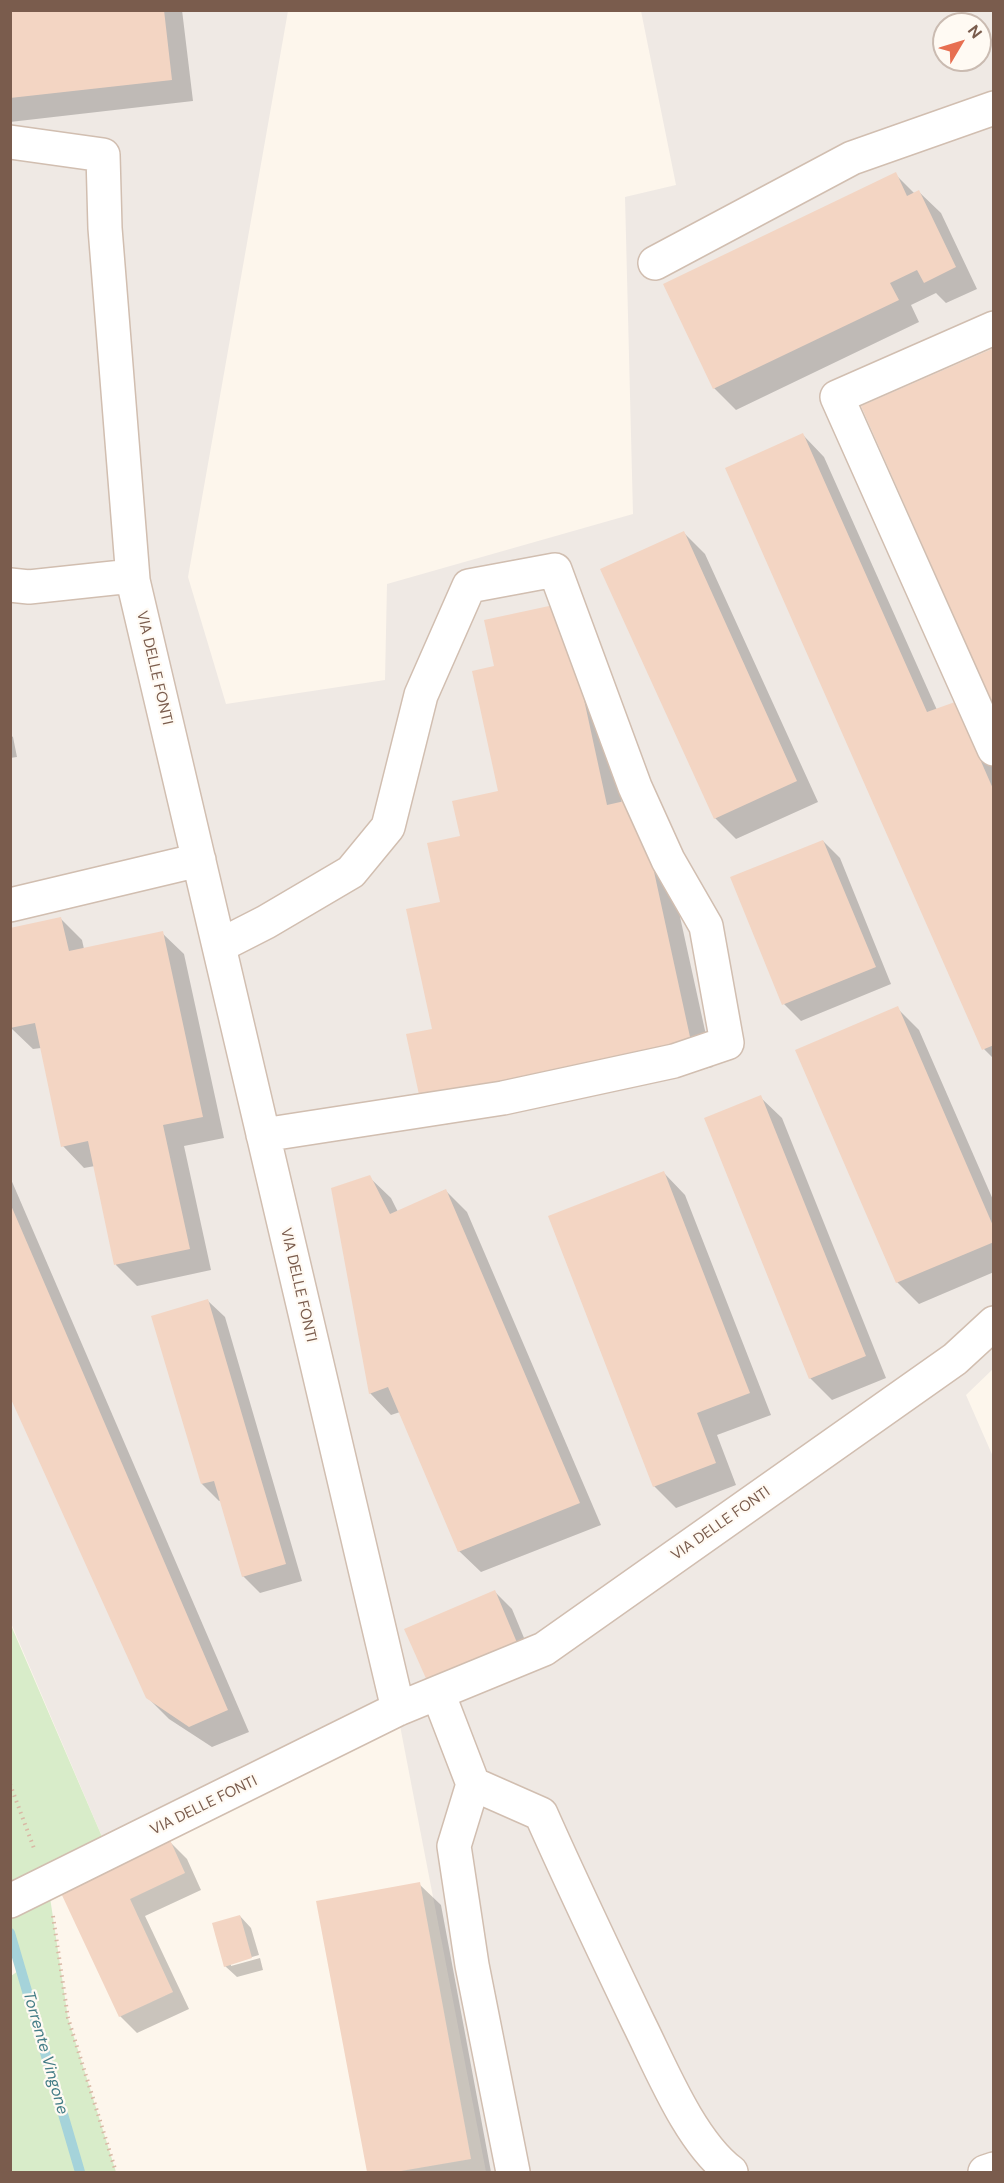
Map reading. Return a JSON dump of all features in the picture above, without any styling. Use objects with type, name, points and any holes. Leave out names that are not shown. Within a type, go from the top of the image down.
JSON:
[{"type":"street","points":[[655,263],[852,158],[993,108]]},
{"type":"street","name":"VIA DELLE FONTI","points":[[10,142],[103,155],[105,228],[133,579],[398,1710]]},
{"type":"street","points":[[993,328],[837,397],[993,749]]},
{"type":"street","points":[[219,946],[266,922],[351,872],[388,827],[421,695],[469,586],[555,570],[635,787],[668,860],[706,926],[727,1043],[674,1061],[503,1098],[263,1135]]},
{"type":"street","points":[[20,586],[132,576],[133,579]]},
{"type":"street","points":[[10,905],[199,860]]},
{"type":"street","name":"VIA DELLE FONTI","points":[[30,1892],[398,1710],[544,1649],[955,1359],[993,1323]]},
{"type":"street","points":[[438,1693],[473,1784],[454,1846],[472,1965],[513,2172]]},
{"type":"street","points":[[473,1784],[541,1814],[576,1892],[681,2109],[719,2163],[731,2172]]},
{"type":"street","points":[[985,2172],[993,2169]]},
{"type":"path","points":[[10,1784],[30,1892],[116,2172]]},
{"type":"shaded area","points":[[10,11],[288,11],[188,577],[226,704],[385,680],[387,584],[633,514],[625,197],[676,185],[641,11],[993,11],[994,1368],[966,1395],[994,1459],[993,2172],[486,2172],[397,1710],[109,1853],[11,1623]]},
{"type":"green space","points":[[10,1623],[109,1853],[48,1884],[68,2018],[116,2172],[11,2172],[11,1976],[21,1969],[10,1933]]},
{"type":"building","points":[[10,10],[164,10],[172,80],[10,98]]},
{"type":"building","points":[[896,172],[907,196],[919,190],[956,267],[924,283],[917,270],[890,283],[899,300],[713,389],[663,284]]},
{"type":"building","points":[[994,348],[994,707],[861,406]]},
{"type":"building","points":[[803,433],[927,712],[955,702],[994,791],[994,1045],[982,1050],[725,468]]},
{"type":"building","points":[[684,531],[797,781],[714,819],[600,569]]},
{"type":"building","points":[[563,603],[607,805],[638,798],[692,1046],[421,1104],[406,1034],[432,1029],[406,909],[440,902],[427,843],[460,836],[452,801],[498,791],[472,671],[494,666],[484,620]]},
{"type":"building","points":[[823,840],[876,967],[782,1005],[730,877]]},
{"type":"building","points":[[61,917],[69,951],[163,931],[203,1117],[163,1125],[190,1249],[114,1265],[88,1141],[61,1147],[35,1023],[10,1028],[10,928]]},
{"type":"building","points":[[898,1006],[994,1228],[994,1242],[896,1283],[795,1050]]},
{"type":"building","points":[[761,1095],[866,1356],[809,1379],[704,1118]]},
{"type":"building","points":[[664,1171],[750,1393],[697,1413],[716,1463],[653,1487],[548,1216]]},
{"type":"building","points":[[370,1175],[390,1214],[446,1189],[580,1503],[458,1552],[388,1387],[369,1394],[331,1188]]},
{"type":"building","points":[[10,1203],[228,1710],[189,1727],[146,1698],[10,1397]]},
{"type":"building","points":[[208,1299],[286,1564],[242,1577],[214,1481],[201,1484],[151,1316]]},
{"type":"building","points":[[495,1590],[518,1645],[428,1683],[404,1629]]},
{"type":"building","points":[[170,1840],[185,1873],[130,1899],[173,1992],[119,2017],[60,1891]]},
{"type":"building","points":[[420,1882],[471,2159],[395,2172],[367,2172],[316,1901]]},
{"type":"building","points":[[240,1915],[252,1958],[224,1967],[212,1923]]},
{"type":"waterway","name":"Torrente Vingone","points":[[10,1933],[80,2172]]}]
